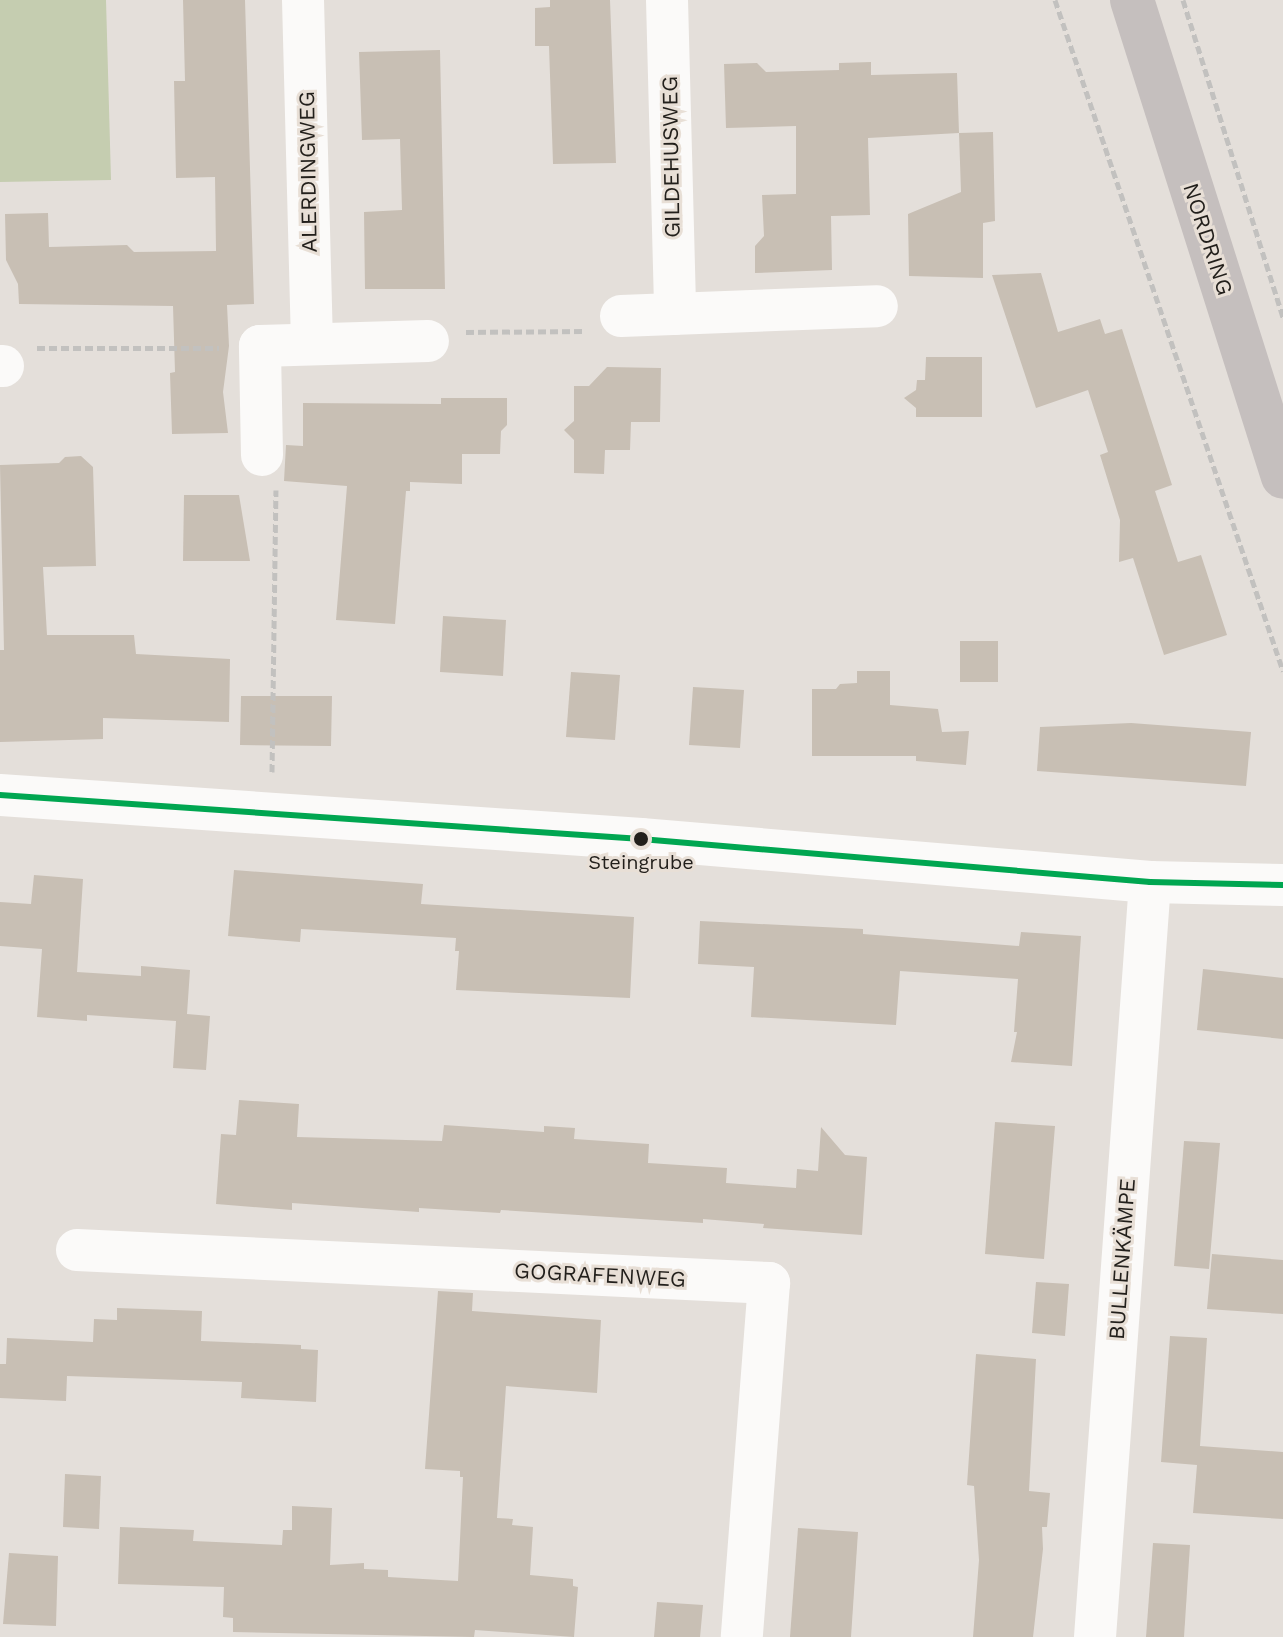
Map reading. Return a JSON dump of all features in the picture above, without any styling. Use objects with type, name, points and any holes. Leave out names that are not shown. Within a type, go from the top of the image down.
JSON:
[{"type":"main road","name":"NORDRING","points":[[1132,0],[1283,477]]},
{"type":"street","name":"ALERDINGWEG","points":[[303,0],[312,344]]},
{"type":"street","name":"GILDEHUSWEG","points":[[667,0],[675,314]]},
{"type":"street","points":[[621,316],[877,306]]},
{"type":"street","points":[[262,455],[260,346],[428,341]]},
{"type":"street","points":[[0,795],[641,839],[1150,882],[1283,885]]},
{"type":"street","name":"BULLENKÄMPE","points":[[1095,1637],[1150,882]]},
{"type":"street","name":"GOGRAFENWEG","points":[[77,1250],[769,1283],[742,1637]]},
{"type":"path","points":[[1055,0],[1283,671]]},
{"type":"path","points":[[1183,0],[1283,318]]},
{"type":"path","points":[[428,341],[446,332],[595,331],[621,316]]},
{"type":"path","points":[[2,366],[24,348],[260,346]]},
{"type":"path","points":[[262,455],[276,481],[275,688],[270,813]]},
{"type":"green space","points":[[0,0],[106,0],[111,180],[0,182]]},
{"type":"building","points":[[183,0],[245,0],[254,304],[227,305],[229,346],[223,392],[228,433],[172,434],[170,373],[175,372],[173,306],[19,304],[18,284],[6,260],[5,214],[48,213],[49,247],[127,245],[134,252],[216,251],[215,177],[176,178],[174,81],[185,81]]},
{"type":"building","points":[[550,0],[610,0],[616,163],[553,164],[549,46],[535,46],[535,8],[550,7]]},
{"type":"building","points":[[440,50],[445,289],[365,289],[364,212],[402,210],[400,139],[362,140],[359,52]]},
{"type":"building","points":[[871,62],[871,75],[957,73],[959,133],[868,138],[870,215],[831,216],[832,270],[755,273],[755,246],[764,236],[762,195],[796,194],[796,126],[726,128],[724,64],[757,63],[766,72],[839,70],[839,63]]},
{"type":"building","points":[[993,132],[995,221],[983,223],[983,278],[909,276],[908,214],[961,192],[959,133]]},
{"type":"building","points":[[1041,273],[1058,332],[1100,319],[1105,334],[1122,329],[1172,485],[1155,491],[1178,562],[1201,555],[1227,635],[1164,655],[1133,558],[1119,562],[1120,520],[1100,455],[1108,452],[1088,390],[1036,408],[992,275]]},
{"type":"building","points":[[926,357],[982,357],[982,417],[916,417],[916,408],[904,398],[916,390],[917,380],[925,380]]},
{"type":"building","points":[[607,367],[661,368],[660,422],[631,422],[630,450],[605,450],[604,474],[574,473],[574,440],[564,430],[574,421],[574,386],[589,386]]},
{"type":"building","points":[[441,398],[507,398],[507,425],[501,431],[500,454],[462,454],[462,484],[410,482],[410,491],[406,491],[395,624],[336,620],[347,486],[284,481],[286,445],[303,446],[303,403],[441,404]]},
{"type":"building","points":[[81,456],[93,467],[96,566],[43,567],[47,635],[134,635],[136,654],[230,659],[229,722],[103,718],[103,739],[0,742],[0,650],[4,650],[0,465],[59,463],[65,457]]},
{"type":"building","points":[[184,495],[239,495],[250,561],[183,561]]},
{"type":"building","points":[[443,616],[506,620],[503,676],[440,672]]},
{"type":"building","points":[[960,641],[998,641],[998,682],[960,682]]},
{"type":"building","points":[[857,671],[890,671],[890,705],[938,709],[942,732],[969,731],[966,765],[916,761],[916,756],[812,756],[812,689],[836,689],[840,684],[857,683]]},
{"type":"building","points":[[571,672],[620,675],[615,740],[566,737]]},
{"type":"building","points":[[693,687],[744,690],[740,748],[689,745]]},
{"type":"building","points":[[241,696],[332,696],[331,746],[240,745]]},
{"type":"building","points":[[1131,723],[1251,732],[1246,786],[1037,771],[1040,727]]},
{"type":"building","points":[[234,870],[423,884],[421,904],[634,917],[630,998],[456,990],[459,951],[455,951],[456,938],[301,929],[300,942],[228,936]]},
{"type":"building","points":[[34,875],[83,879],[77,972],[141,976],[141,966],[190,970],[187,1014],[210,1016],[206,1070],[173,1068],[176,1021],[87,1015],[87,1021],[37,1017],[42,949],[0,946],[0,902],[31,904]]},
{"type":"building","points":[[700,921],[863,929],[863,934],[1019,946],[1021,932],[1081,936],[1072,1066],[1011,1062],[1017,1032],[1014,1032],[1018,979],[900,971],[896,1025],[751,1017],[754,967],[698,964]]},
{"type":"building","points":[[1203,969],[1283,978],[1283,1039],[1197,1030]]},
{"type":"building","points":[[239,1100],[299,1104],[297,1137],[442,1141],[444,1125],[544,1132],[544,1126],[575,1128],[574,1139],[649,1144],[648,1163],[727,1168],[726,1183],[796,1188],[797,1169],[818,1171],[821,1127],[845,1155],[867,1157],[862,1235],[763,1228],[764,1224],[703,1219],[703,1223],[501,1210],[500,1213],[419,1208],[419,1212],[292,1203],[292,1210],[216,1204],[221,1134],[236,1135]]},
{"type":"building","points":[[995,1122],[1055,1126],[1044,1259],[985,1254]]},
{"type":"building","points":[[1184,1141],[1220,1143],[1209,1269],[1174,1266]]},
{"type":"building","points":[[1212,1254],[1283,1260],[1283,1314],[1207,1309]]},
{"type":"building","points":[[1036,1282],[1069,1284],[1065,1336],[1032,1333]]},
{"type":"building","points":[[438,1291],[473,1293],[472,1311],[601,1320],[597,1393],[506,1386],[497,1518],[513,1519],[512,1525],[533,1527],[530,1575],[573,1579],[573,1586],[578,1587],[574,1637],[475,1630],[474,1637],[233,1632],[233,1618],[223,1617],[224,1587],[118,1584],[120,1527],[194,1530],[193,1541],[282,1545],[283,1530],[292,1530],[292,1506],[332,1508],[330,1565],[364,1563],[364,1569],[388,1570],[388,1577],[458,1581],[463,1477],[460,1477],[460,1471],[425,1469]]},
{"type":"building","points":[[117,1308],[202,1311],[201,1341],[301,1345],[301,1349],[318,1350],[316,1402],[241,1398],[242,1382],[67,1376],[66,1401],[0,1398],[0,1364],[6,1364],[7,1338],[93,1342],[94,1319],[117,1320]]},
{"type":"building","points":[[1170,1336],[1207,1338],[1200,1446],[1283,1452],[1283,1519],[1193,1513],[1197,1465],[1161,1462]]},
{"type":"building","points":[[976,1354],[1036,1359],[1029,1491],[1050,1493],[1047,1527],[1042,1527],[1043,1549],[1033,1637],[973,1637],[979,1560],[974,1486],[967,1485]]},
{"type":"building","points":[[65,1474],[101,1476],[99,1529],[63,1527]]},
{"type":"building","points":[[798,1528],[858,1532],[851,1637],[790,1637]]},
{"type":"building","points":[[1153,1543],[1190,1545],[1184,1637],[1146,1637]]},
{"type":"building","points":[[9,1553],[58,1556],[56,1626],[3,1624]]},
{"type":"building","points":[[657,1602],[703,1605],[700,1637],[654,1637]]},
{"type":"transit line","points":[[0,795],[641,839],[1150,882],[1283,885]]},
{"type":"place","name":"Steingrube","points":[[641,839]]}]
